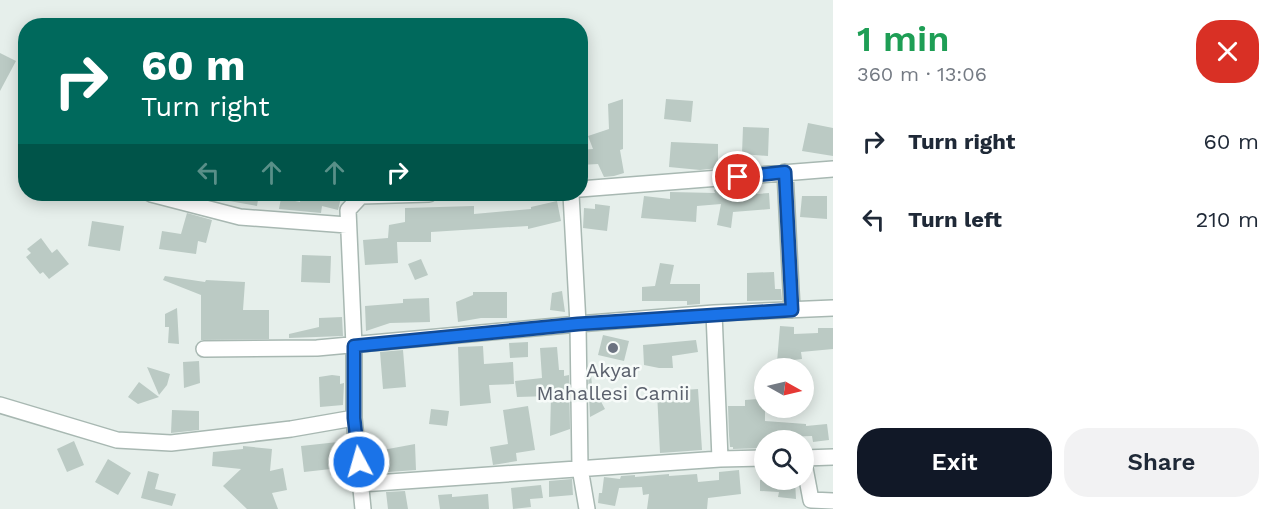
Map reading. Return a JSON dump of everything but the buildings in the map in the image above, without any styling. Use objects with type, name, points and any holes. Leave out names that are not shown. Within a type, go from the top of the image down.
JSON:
[{"type":"street","points":[[588,188],[833,169]]},
{"type":"street","points":[[785,172],[792,310]]},
{"type":"street","points":[[178,201],[240,217],[347,225]]},
{"type":"street","points":[[356,201],[348,210],[347,225],[354,346],[354,418],[363,509]]},
{"type":"street","points":[[571,201],[578,324],[580,468],[587,509]]},
{"type":"street","points":[[204,349],[354,346],[714,313],[833,308]]},
{"type":"street","points":[[714,313],[720,459]]},
{"type":"street","points":[[0,405],[117,440],[171,443],[291,429],[354,418]]},
{"type":"street","points":[[814,458],[833,457]]},
{"type":"street","points":[[361,484],[754,458]]},
{"type":"street","points":[[809,490],[811,500],[833,501]]},
{"type":"place","name":"Akyar Mahallesi Camii","points":[[613,348]]},
{"type":"route","points":[[359,462],[354,418],[354,346],[578,324],[714,313],[792,310],[785,172],[738,177]]}]
